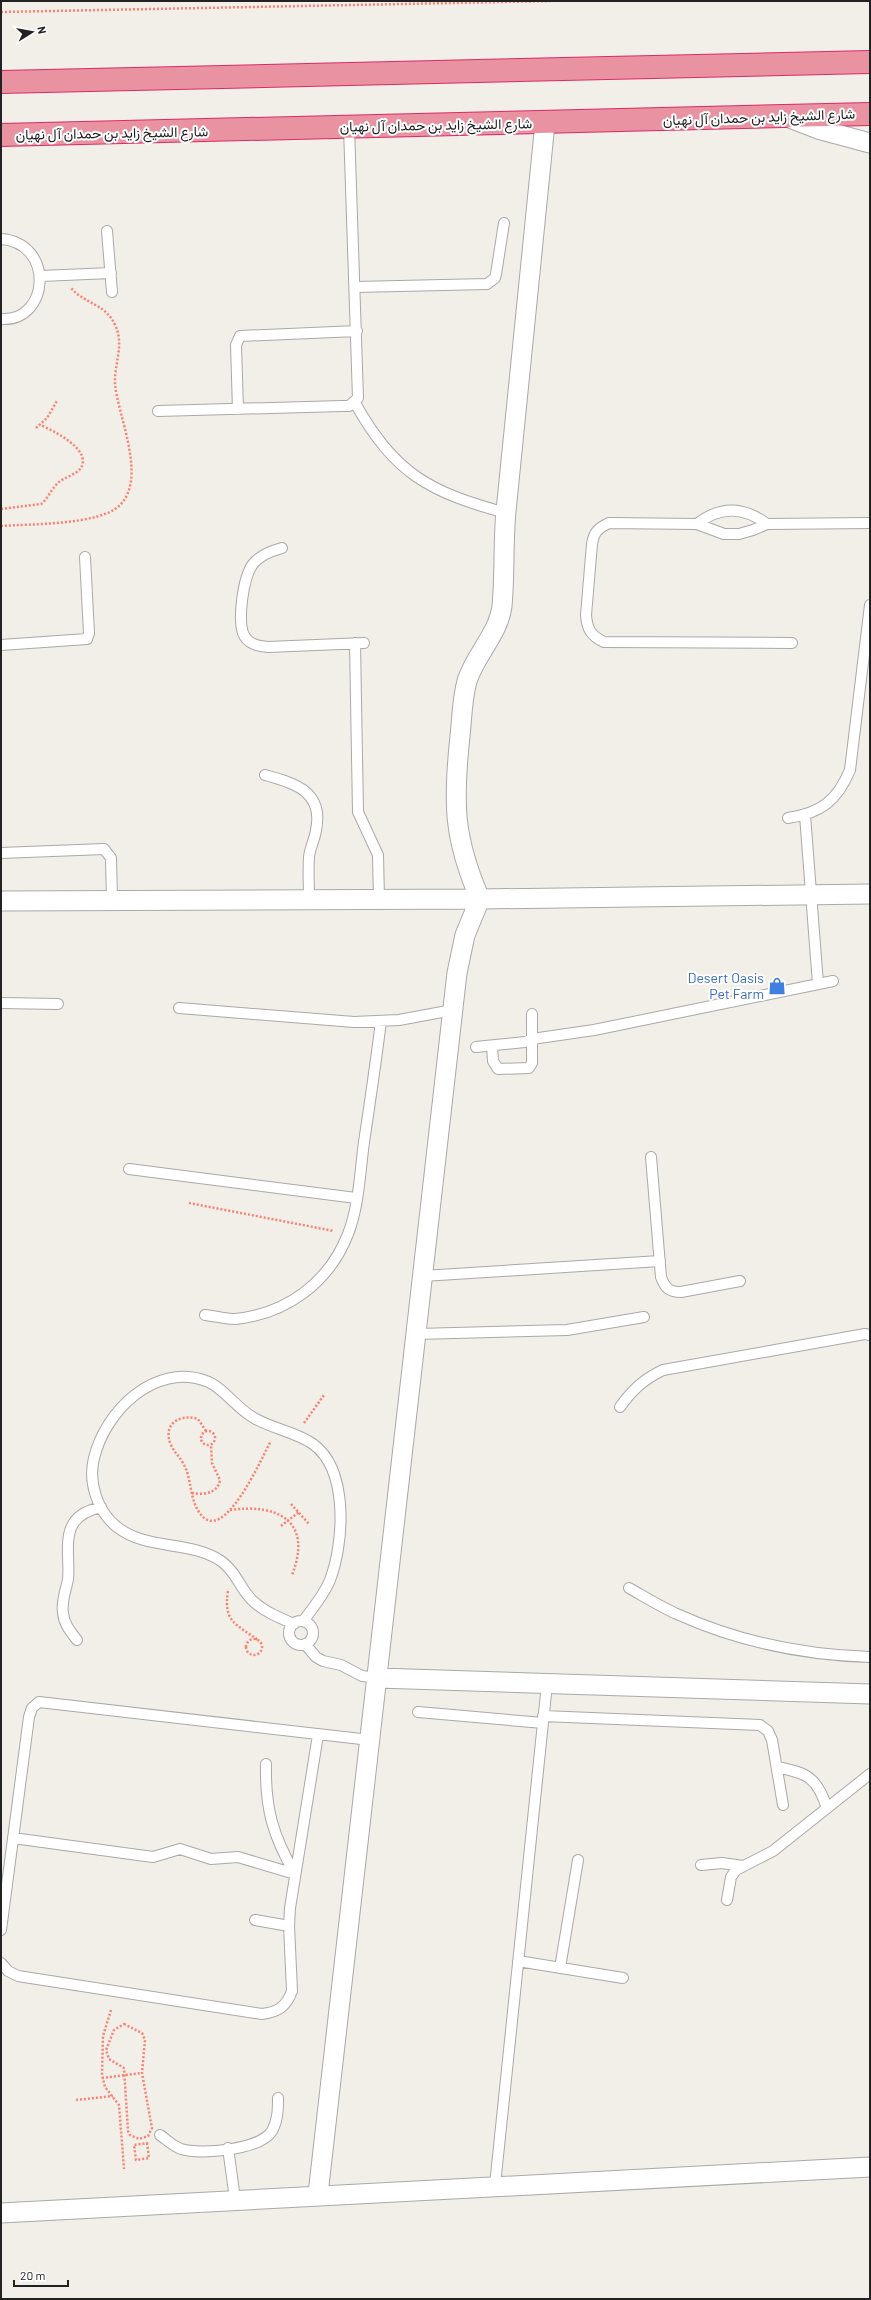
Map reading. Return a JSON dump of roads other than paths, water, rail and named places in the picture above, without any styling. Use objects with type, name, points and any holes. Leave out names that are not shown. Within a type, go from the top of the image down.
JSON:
[{"type":"highway","points":[[1,82],[870,62]]},
{"type":"highway","name":"شارع الشيخ زايد بن حمدان آل نهيان","points":[[1,136],[870,114]]},
{"type":"street","points":[[787,117],[818,129],[870,143]]},
{"type":"street","points":[[318,2194],[460,954],[467,929],[480,899],[468,872],[460,843],[456,813],[455,783],[467,682],[474,662],[495,627],[502,610],[506,513],[546,123]]},
{"type":"street","points":[[1,901],[480,899],[811,895],[869,899]]},
{"type":"street","points":[[378,1678],[870,1694]]},
{"type":"street","points":[[1,2212],[318,2194],[870,2166]]},
{"type":"lane","points":[[349,127],[359,392],[355,403]]},
{"type":"lane","points":[[355,287],[487,284],[495,278],[504,223]]},
{"type":"lane","points":[[107,231],[112,292]]},
{"type":"lane","points":[[1,239],[18,243],[27,249],[34,257],[41,276],[37,297],[31,305],[14,317],[1,320]]},
{"type":"lane","points":[[41,276],[110,273]]},
{"type":"lane","points":[[238,409],[236,345],[240,336],[357,331]]},
{"type":"lane","points":[[355,403],[381,444],[408,472],[440,492],[506,513]]},
{"type":"lane","points":[[158,411],[342,406],[355,403]]},
{"type":"lane","points":[[697,524],[707,516],[732,509],[744,511],[766,524]]},
{"type":"lane","points":[[792,643],[604,642],[596,638],[590,632],[586,624],[594,534],[600,527],[609,523],[697,524],[710,530],[732,534],[754,530],[766,524],[870,523]]},
{"type":"lane","points":[[282,548],[261,556],[252,564],[247,574],[244,586],[243,633],[250,642],[258,646],[268,647],[360,643],[358,812],[378,855],[379,899]]},
{"type":"lane","points":[[1,645],[87,640],[89,633],[86,557]]},
{"type":"lane","points":[[788,818],[806,815],[820,808],[833,798],[843,785],[850,770],[870,605]]},
{"type":"lane","points":[[265,775],[299,786],[309,794],[316,806],[318,819],[309,856],[309,900]]},
{"type":"lane","points":[[806,815],[818,984]]},
{"type":"lane","points":[[1,853],[104,850],[111,858],[112,900]]},
{"type":"lane","points":[[476,1047],[525,1042],[532,1039],[594,1030],[833,980]]},
{"type":"lane","points":[[1,1003],[58,1004]]},
{"type":"lane","points":[[179,1008],[354,1022],[381,1022],[418,1018],[453,1010]]},
{"type":"lane","points":[[492,1046],[493,1061],[498,1069],[527,1069],[532,1063],[532,1014]]},
{"type":"lane","points":[[205,1315],[234,1319],[263,1314],[291,1302],[320,1278],[335,1261],[348,1234],[356,1198],[381,1022]]},
{"type":"lane","points":[[651,1157],[661,1277],[665,1286],[673,1292],[681,1292],[740,1281]]},
{"type":"lane","points":[[129,1169],[356,1198]]},
{"type":"lane","points":[[424,1276],[660,1261]]},
{"type":"lane","points":[[416,1334],[567,1330],[644,1317]]},
{"type":"lane","points":[[620,1407],[631,1391],[646,1378],[663,1370],[865,1334],[870,1335]]},
{"type":"lane","points":[[305,1644],[295,1643],[291,1639],[290,1628],[298,1623],[318,1602],[330,1580],[335,1563],[339,1532],[339,1497],[336,1477],[328,1459],[313,1444],[296,1435],[278,1430],[239,1408],[218,1388],[208,1381],[182,1378],[152,1384],[136,1393],[121,1407],[106,1427],[97,1447],[92,1468],[94,1489],[101,1507],[116,1526],[132,1536],[148,1542],[208,1554],[231,1569],[253,1602],[264,1610],[298,1623],[308,1623],[313,1632],[312,1637],[305,1644]]},
{"type":"lane","points":[[77,1640],[67,1627],[62,1612],[69,1564],[68,1537],[72,1525],[80,1516],[89,1510],[101,1507]]},
{"type":"lane","points":[[629,1588],[676,1614],[727,1634],[779,1648],[833,1656],[870,1657]]},
{"type":"lane","points":[[305,1644],[309,1651],[323,1661],[341,1665],[362,1676],[378,1678]]},
{"type":"lane","points":[[495,2185],[547,1684]]},
{"type":"lane","points":[[1,1930],[29,1717],[32,1708],[39,1702],[370,1740]]},
{"type":"lane","points":[[418,1712],[543,1719],[760,1725],[768,1731],[772,1740],[783,1805]]},
{"type":"lane","points":[[1,1963],[8,1971],[18,1976],[262,2014],[282,2009],[288,2002],[292,1991],[289,1926],[295,1874],[318,1735]]},
{"type":"lane","points":[[266,1764],[265,1793],[270,1822],[280,1849],[295,1874]]},
{"type":"lane","points":[[777,1767],[802,1772],[815,1781],[822,1794],[826,1808]]},
{"type":"lane","points":[[727,1900],[731,1877],[736,1870],[773,1850],[870,1774]]},
{"type":"lane","points":[[13,1838],[153,1857],[180,1849],[211,1859],[238,1857],[295,1874]]},
{"type":"lane","points":[[560,1968],[578,1860]]},
{"type":"lane","points":[[701,1865],[722,1863],[743,1866]]},
{"type":"lane","points":[[255,1920],[289,1926]]},
{"type":"lane","points":[[518,1961],[623,1978]]},
{"type":"lane","points":[[160,2135],[179,2148],[190,2151],[228,2148],[260,2142],[271,2131],[278,2116],[278,2098]]},
{"type":"lane","points":[[228,2148],[235,2199]]},
{"type":"place","name":"Desert Oasis Pet Farm","points":[[777,986]]}]
